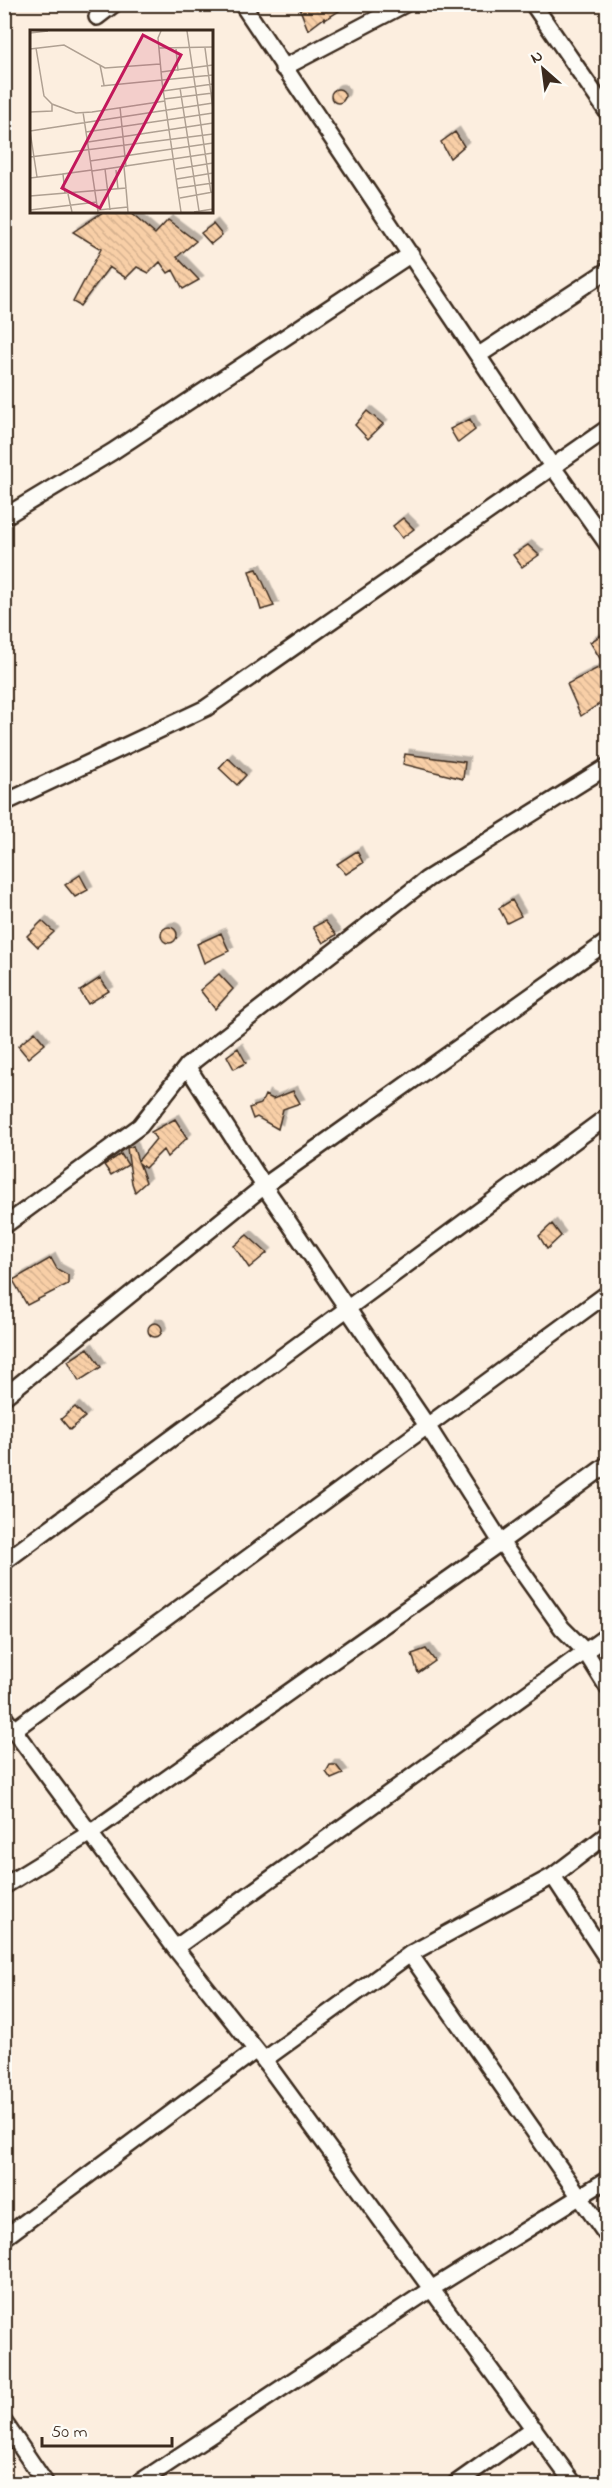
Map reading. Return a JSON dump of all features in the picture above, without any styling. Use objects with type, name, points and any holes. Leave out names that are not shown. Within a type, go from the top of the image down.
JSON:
[{"type":"street","points":[[97,17],[114,4]]},
{"type":"street","points":[[242,4],[552,466],[608,545]]},
{"type":"street","points":[[283,68],[405,4]]},
{"type":"street","points":[[534,4],[608,113]]},
{"type":"street","points":[[4,516],[112,452],[411,254]]},
{"type":"street","points":[[479,355],[608,270]]},
{"type":"street","points":[[4,803],[206,708],[608,428]]},
{"type":"street","points":[[4,1226],[140,1126],[187,1066],[427,879],[608,766]]},
{"type":"street","points":[[4,1397],[264,1186],[608,941]]},
{"type":"street","points":[[187,1066],[264,1186],[428,1427],[501,1542],[562,1628],[585,1651],[608,1688]]},
{"type":"street","points":[[4,1562],[608,1116]]},
{"type":"street","points":[[15,1730],[608,1293]]},
{"type":"street","points":[[4,1886],[90,1833],[608,1464]]},
{"type":"street","points":[[175,1948],[608,1635]]},
{"type":"street","points":[[4,1717],[175,1948],[260,2055],[574,2484]]},
{"type":"street","points":[[4,2238],[260,2055],[410,1954],[553,1876],[608,1834]]},
{"type":"street","points":[[553,1876],[608,1960]]},
{"type":"street","points":[[410,1954],[608,2237]]},
{"type":"street","points":[[137,2484],[431,2289],[608,2179]]},
{"type":"street","points":[[4,2422],[46,2484]]},
{"type":"street","points":[[455,2484],[534,2428]]},
{"type":"building","points":[[298,4],[350,4],[308,30]]},
{"type":"building","points":[[335,89],[341,89],[345,96],[341,103],[335,103],[331,99],[331,93]]},
{"type":"building","points":[[455,132],[464,146],[450,158],[441,142]]},
{"type":"building","points":[[102,213],[130,213],[155,234],[168,220],[196,241],[177,257],[199,280],[183,289],[173,270],[168,273],[160,262],[149,273],[137,267],[126,278],[109,267],[80,306],[73,302],[101,249],[73,232]]},
{"type":"building","points":[[213,224],[222,235],[211,244],[201,233]]},
{"type":"building","points":[[367,411],[383,424],[368,439],[355,425]]},
{"type":"building","points":[[470,419],[475,430],[458,443],[450,429]]},
{"type":"building","points":[[403,518],[414,529],[402,538],[393,526]]},
{"type":"building","points":[[528,545],[539,555],[522,567],[513,555]]},
{"type":"building","points":[[257,569],[274,606],[261,610],[249,571]]},
{"type":"building","points":[[608,631],[608,698],[581,716],[567,684],[604,665],[590,642]]},
{"type":"building","points":[[405,754],[465,762],[463,779],[403,764]]},
{"type":"building","points":[[228,758],[246,775],[237,785],[219,768]]},
{"type":"building","points":[[357,851],[363,863],[346,874],[337,864]]},
{"type":"building","points":[[80,875],[88,890],[75,897],[65,885]]},
{"type":"building","points":[[512,900],[521,916],[507,923],[499,908]]},
{"type":"building","points":[[42,921],[54,932],[38,947],[27,936]]},
{"type":"building","points":[[325,921],[336,935],[323,943],[313,927]]},
{"type":"building","points":[[169,927],[177,935],[169,943],[161,935]]},
{"type":"building","points":[[221,933],[229,951],[204,963],[197,944]]},
{"type":"building","points":[[219,974],[233,989],[215,1009],[200,990]]},
{"type":"building","points":[[100,978],[109,991],[88,1004],[80,991]]},
{"type":"building","points":[[35,1032],[45,1044],[28,1058],[18,1046]]},
{"type":"building","points":[[238,1048],[246,1063],[234,1069],[227,1056]]},
{"type":"building","points":[[293,1091],[300,1103],[283,1109],[278,1129],[257,1117],[253,1119],[249,1108],[261,1104],[265,1095],[273,1099]]},
{"type":"building","points":[[175,1119],[187,1138],[167,1157],[163,1150],[145,1168],[139,1163],[146,1182],[135,1192],[127,1148],[133,1146],[138,1161],[156,1139],[151,1132]]},
{"type":"building","points":[[121,1154],[128,1165],[111,1175],[104,1165]]},
{"type":"building","points":[[552,1224],[561,1236],[547,1249],[539,1236]]},
{"type":"building","points":[[247,1235],[267,1253],[249,1268],[234,1246]]},
{"type":"building","points":[[51,1258],[57,1269],[68,1275],[68,1284],[27,1305],[13,1280]]},
{"type":"building","points":[[152,1323],[158,1323],[162,1330],[158,1337],[152,1337],[148,1333],[148,1327]]},
{"type":"building","points":[[88,1348],[101,1367],[79,1381],[68,1361]]},
{"type":"building","points":[[75,1407],[85,1417],[70,1430],[61,1419]]},
{"type":"building","points":[[426,1649],[435,1661],[418,1673],[412,1654]]},
{"type":"building","points":[[330,1765],[336,1765],[343,1774],[331,1779],[326,1772]]}]
